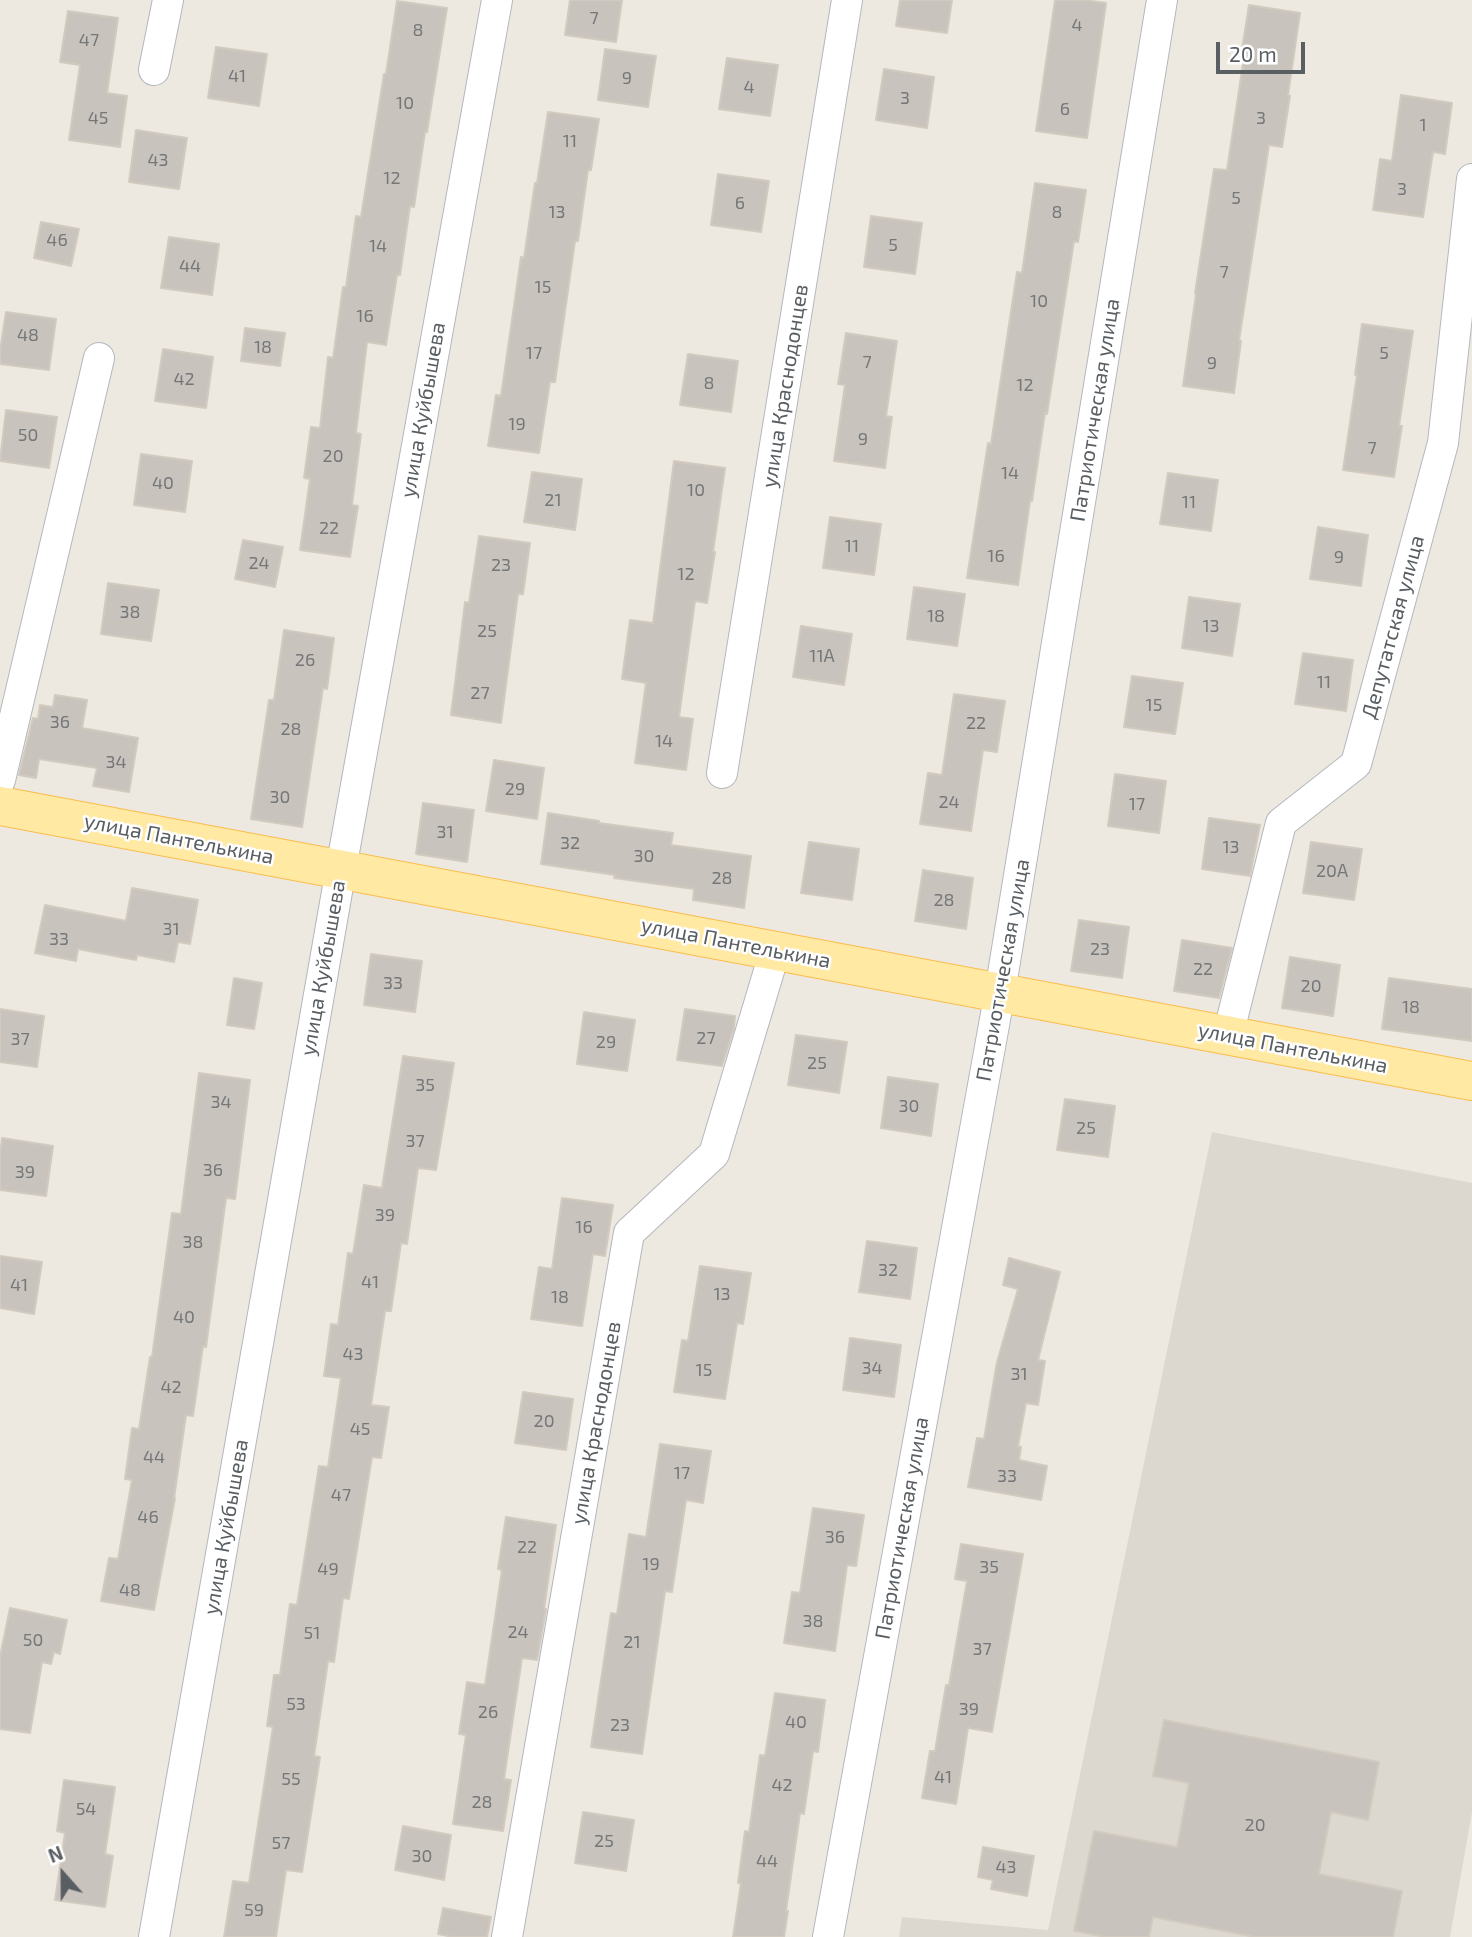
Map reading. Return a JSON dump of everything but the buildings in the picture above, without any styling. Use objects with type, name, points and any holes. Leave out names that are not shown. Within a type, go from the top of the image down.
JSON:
[{"type":"main road","name":"улица Пантелькина","points":[[0,806],[1472,1082]]},
{"type":"street","points":[[154,70],[168,0]]},
{"type":"street","name":"улица Куйбышева","points":[[154,1937],[496,0]]},
{"type":"street","name":"улица Краснодонцев","points":[[722,773],[847,0]]},
{"type":"street","name":"Патриотическая улица","points":[[828,1937],[1000,992],[1162,0]]},
{"type":"street","name":"Депутатская улица","points":[[1228,1035],[1281,823],[1356,764],[1443,443],[1472,179]]},
{"type":"street","points":[[0,780],[99,358]]},
{"type":"street","name":"улица Краснодонцев","points":[[507,1937],[629,1233],[714,1154],[775,951]]},
{"type":"shaded area","points":[[1212,1132],[1472,1183],[1472,1812],[1450,1937],[899,1937],[902,1917],[1048,1930]]}]
